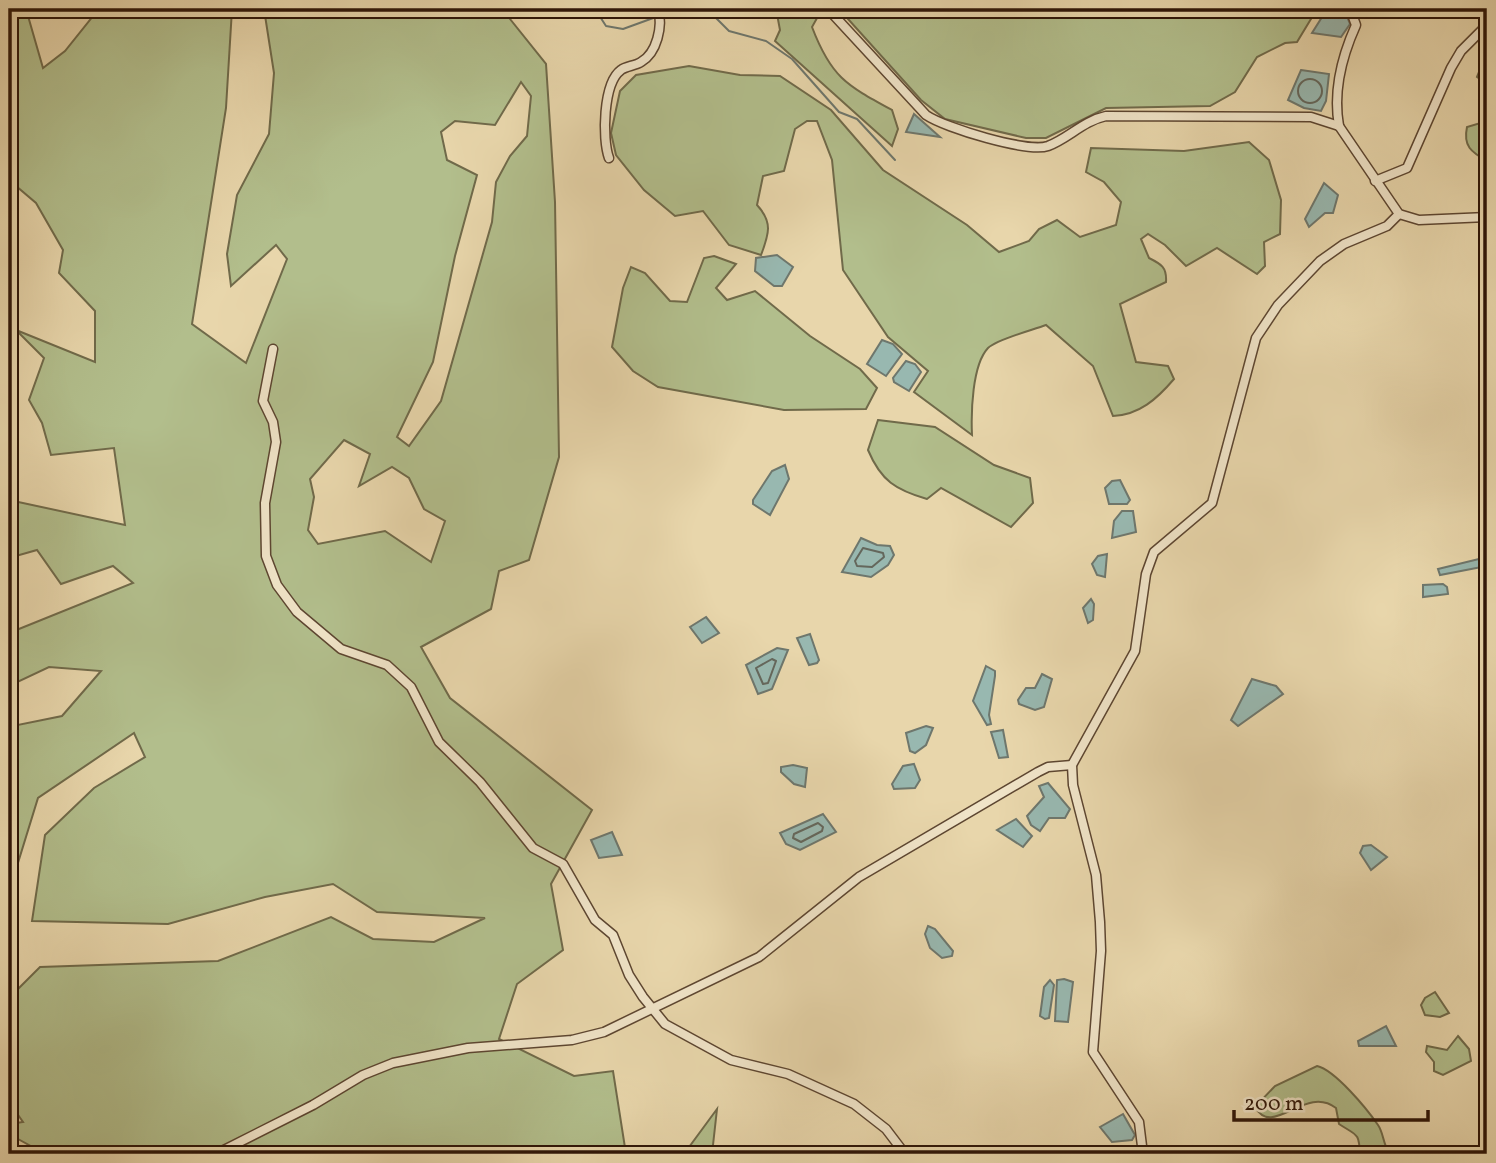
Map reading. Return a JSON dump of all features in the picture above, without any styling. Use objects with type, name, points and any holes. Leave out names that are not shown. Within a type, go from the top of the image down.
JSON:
[{"type":"street","points":[[609,158],[604,128],[612,80],[621,70],[641,62],[651,54],[660,28],[658,9]]},
{"type":"street","points":[[828,9],[926,116],[942,126],[1025,146],[1044,147],[1094,118],[1106,116],[1290,116],[1311,117],[1339,126]]},
{"type":"street","points":[[1350,9],[1356,25],[1340,70],[1339,126],[1375,181],[1399,214],[1419,220],[1487,217]]},
{"type":"street","points":[[1375,181],[1407,168],[1451,68],[1461,51],[1487,25]]},
{"type":"street","points":[[1143,1154],[1139,1122],[1093,1052],[1101,951],[1100,922],[1096,874],[1073,785],[1072,765],[1135,651],[1146,574],[1154,552],[1212,503],[1255,338],[1278,305],[1320,261],[1344,244],[1387,226],[1399,214]]},
{"type":"street","points":[[273,349],[263,401],[273,422],[276,442],[265,503],[266,556],[277,585],[297,612],[341,649],[387,665],[411,687],[439,742],[480,782],[533,848],[563,864],[595,920],[613,935],[629,975],[666,1024],[731,1060],[789,1074],[853,1104],[886,1129],[905,1154]]},
{"type":"street","points":[[216,1154],[313,1105],[363,1075],[393,1063],[467,1048],[572,1040],[604,1031],[759,957],[859,877],[1038,772],[1048,767],[1072,765]]},
{"type":"green space","points":[[14,9],[26,9],[43,68],[65,51],[93,16],[86,9],[232,9],[226,108],[192,324],[246,363],[287,259],[276,245],[231,286],[227,254],[237,195],[269,134],[274,73],[264,9],[502,9],[546,64],[555,202],[559,457],[529,560],[499,571],[491,609],[421,647],[450,698],[592,810],[551,884],[563,950],[517,984],[499,1039],[574,1076],[613,1071],[626,1154],[39,1154],[36,1149],[9,1134],[9,1124],[23,1122],[9,1102],[9,998],[40,967],[218,961],[331,917],[373,939],[434,942],[485,918],[377,912],[333,884],[265,897],[168,924],[32,921],[45,835],[94,788],[145,757],[134,733],[38,798],[9,892],[9,713],[18,725],[62,716],[101,671],[49,667],[9,686],[9,633],[133,583],[113,566],[61,584],[37,550],[9,558],[9,500],[125,525],[114,448],[51,455],[42,423],[29,400],[44,358],[16,330],[95,362],[95,311],[59,273],[63,250],[36,203],[9,180],[9,126],[16,118]],"holes":[[[521,82],[531,96],[527,136],[510,156],[496,182],[492,222],[441,401],[409,446],[397,437],[433,362],[455,256],[477,175],[447,160],[441,132],[455,121],[495,125]],[[344,440],[370,454],[359,486],[392,467],[409,478],[424,509],[445,521],[431,562],[385,531],[318,544],[308,530],[314,497],[310,479]]]},
{"type":"green space","points":[[768,9],[821,11],[812,27],[826,58],[851,86],[892,110],[898,129],[892,146],[775,41],[780,30],[777,14]]},
{"type":"green space","points":[[839,9],[1317,9],[1297,42],[1285,43],[1257,57],[1235,92],[1210,106],[1106,108],[1046,138],[1026,138],[945,119],[921,100]]},
{"type":"green space","points":[[1487,35],[1487,84],[1477,77],[1485,57]]},
{"type":"green space","points":[[689,66],[740,75],[780,76],[831,110],[883,170],[967,225],[999,252],[1029,241],[1039,229],[1057,220],[1080,237],[1116,225],[1121,202],[1104,182],[1086,172],[1091,148],[1184,151],[1249,142],[1269,160],[1281,200],[1280,234],[1264,242],[1265,266],[1257,274],[1217,248],[1186,266],[1165,245],[1148,234],[1141,239],[1149,258],[1164,269],[1166,282],[1120,304],[1136,362],[1168,366],[1174,379],[1147,405],[1131,413],[1113,416],[1093,366],[1046,325],[999,341],[988,348],[976,377],[972,435],[914,392],[928,371],[888,337],[843,270],[832,160],[817,121],[807,121],[795,129],[784,171],[763,176],[757,205],[765,217],[768,229],[761,255],[729,245],[703,211],[675,216],[644,190],[616,155],[611,133],[620,91],[636,75]]},
{"type":"green space","points":[[1487,121],[1487,161],[1470,148],[1466,134],[1467,127]]},
{"type":"green space","points":[[714,256],[736,264],[716,288],[727,300],[755,291],[810,336],[860,369],[877,388],[866,409],[784,410],[658,387],[633,371],[612,347],[623,288],[631,267],[645,273],[670,301],[687,302],[704,258]]},
{"type":"green space","points":[[878,420],[935,427],[994,465],[1030,478],[1033,503],[1011,527],[941,488],[927,499],[898,488],[884,477],[868,450]]},
{"type":"green space","points":[[1435,992],[1449,1013],[1440,1017],[1425,1015],[1421,1005],[1425,998]]},
{"type":"green space","points":[[1458,1036],[1469,1049],[1471,1061],[1443,1075],[1434,1071],[1434,1062],[1426,1052],[1427,1046],[1447,1050]]},
{"type":"green space","points":[[1317,1066],[1333,1075],[1350,1091],[1378,1125],[1388,1151],[1399,1154],[1360,1154],[1356,1135],[1339,1124],[1336,1108],[1324,1102],[1313,1102],[1271,1117],[1262,1115],[1255,1107],[1275,1086]]},
{"type":"green space","points":[[717,1109],[712,1154],[684,1154]]},
{"type":"water","points":[[1324,14],[1346,14],[1350,24],[1341,37],[1312,33]]},
{"type":"water","points":[[1301,70],[1329,74],[1326,101],[1321,111],[1304,108],[1288,100]]},
{"type":"water","points":[[914,114],[940,137],[906,132]]},
{"type":"water","points":[[1324,183],[1338,195],[1333,213],[1325,213],[1309,227],[1305,219]]},
{"type":"water","points":[[777,255],[793,267],[782,286],[774,286],[755,271],[756,258]]},
{"type":"water","points":[[882,340],[893,344],[902,354],[886,376],[867,364]]},
{"type":"water","points":[[906,361],[915,364],[921,372],[909,391],[894,382],[893,378]]},
{"type":"water","points":[[785,465],[789,479],[770,515],[753,504],[753,500],[772,471]]},
{"type":"water","points":[[1120,480],[1130,500],[1127,504],[1109,504],[1105,488],[1112,481]]},
{"type":"water","points":[[1122,511],[1133,511],[1136,532],[1112,538],[1114,521]]},
{"type":"water","points":[[861,538],[877,545],[890,546],[894,555],[888,565],[871,577],[842,572]]},
{"type":"water","points":[[1107,554],[1105,577],[1097,575],[1092,564],[1098,556]]},
{"type":"water","points":[[1487,557],[1487,566],[1440,575],[1438,569]]},
{"type":"water","points":[[1443,584],[1447,587],[1448,594],[1423,597],[1423,585]]},
{"type":"water","points":[[1091,599],[1094,604],[1093,620],[1088,623],[1083,608]]},
{"type":"water","points":[[706,617],[719,633],[702,643],[690,627]]},
{"type":"water","points":[[810,634],[819,660],[809,665],[797,638]]},
{"type":"water","points":[[777,648],[788,650],[772,689],[758,694],[746,665]]},
{"type":"water","points":[[986,666],[995,671],[989,715],[991,724],[987,725],[973,701]]},
{"type":"water","points":[[1042,674],[1052,679],[1044,707],[1035,710],[1019,704],[1018,700],[1026,688],[1035,688]]},
{"type":"water","points":[[1252,679],[1276,686],[1283,694],[1238,726],[1231,720]]},
{"type":"water","points":[[926,726],[933,728],[926,745],[915,753],[910,751],[906,733]]},
{"type":"water","points":[[1003,730],[1008,757],[999,758],[991,732]]},
{"type":"water","points":[[914,764],[920,780],[915,788],[894,789],[892,784],[903,766]]},
{"type":"water","points":[[793,765],[807,768],[805,787],[794,784],[781,772],[781,767]]},
{"type":"water","points":[[1048,783],[1070,809],[1065,818],[1049,818],[1040,831],[1031,825],[1027,816],[1044,797],[1039,786]]},
{"type":"water","points":[[823,814],[836,832],[800,850],[786,844],[780,833]]},
{"type":"water","points":[[1016,819],[1032,836],[1023,847],[997,830]]},
{"type":"water","points":[[612,832],[622,855],[599,858],[591,840]]},
{"type":"water","points":[[1371,845],[1387,857],[1371,870],[1360,853],[1363,846]]},
{"type":"water","points":[[928,926],[935,929],[953,951],[952,956],[942,958],[930,948],[925,934]]},
{"type":"water","points":[[1050,980],[1054,985],[1049,1018],[1045,1019],[1040,1016],[1044,987]]},
{"type":"water","points":[[1057,980],[1073,982],[1068,1022],[1055,1021]]},
{"type":"water","points":[[1386,1026],[1396,1046],[1359,1046],[1358,1041]]},
{"type":"water","points":[[1123,1114],[1135,1135],[1132,1140],[1112,1142],[1100,1127]]},
{"type":"waterway","points":[[595,9],[606,26],[623,29],[656,17]]},
{"type":"waterway","points":[[661,15],[672,9]]},
{"type":"waterway","points":[[707,9],[729,31],[766,41],[792,59],[839,112],[857,119],[895,160]]}]
